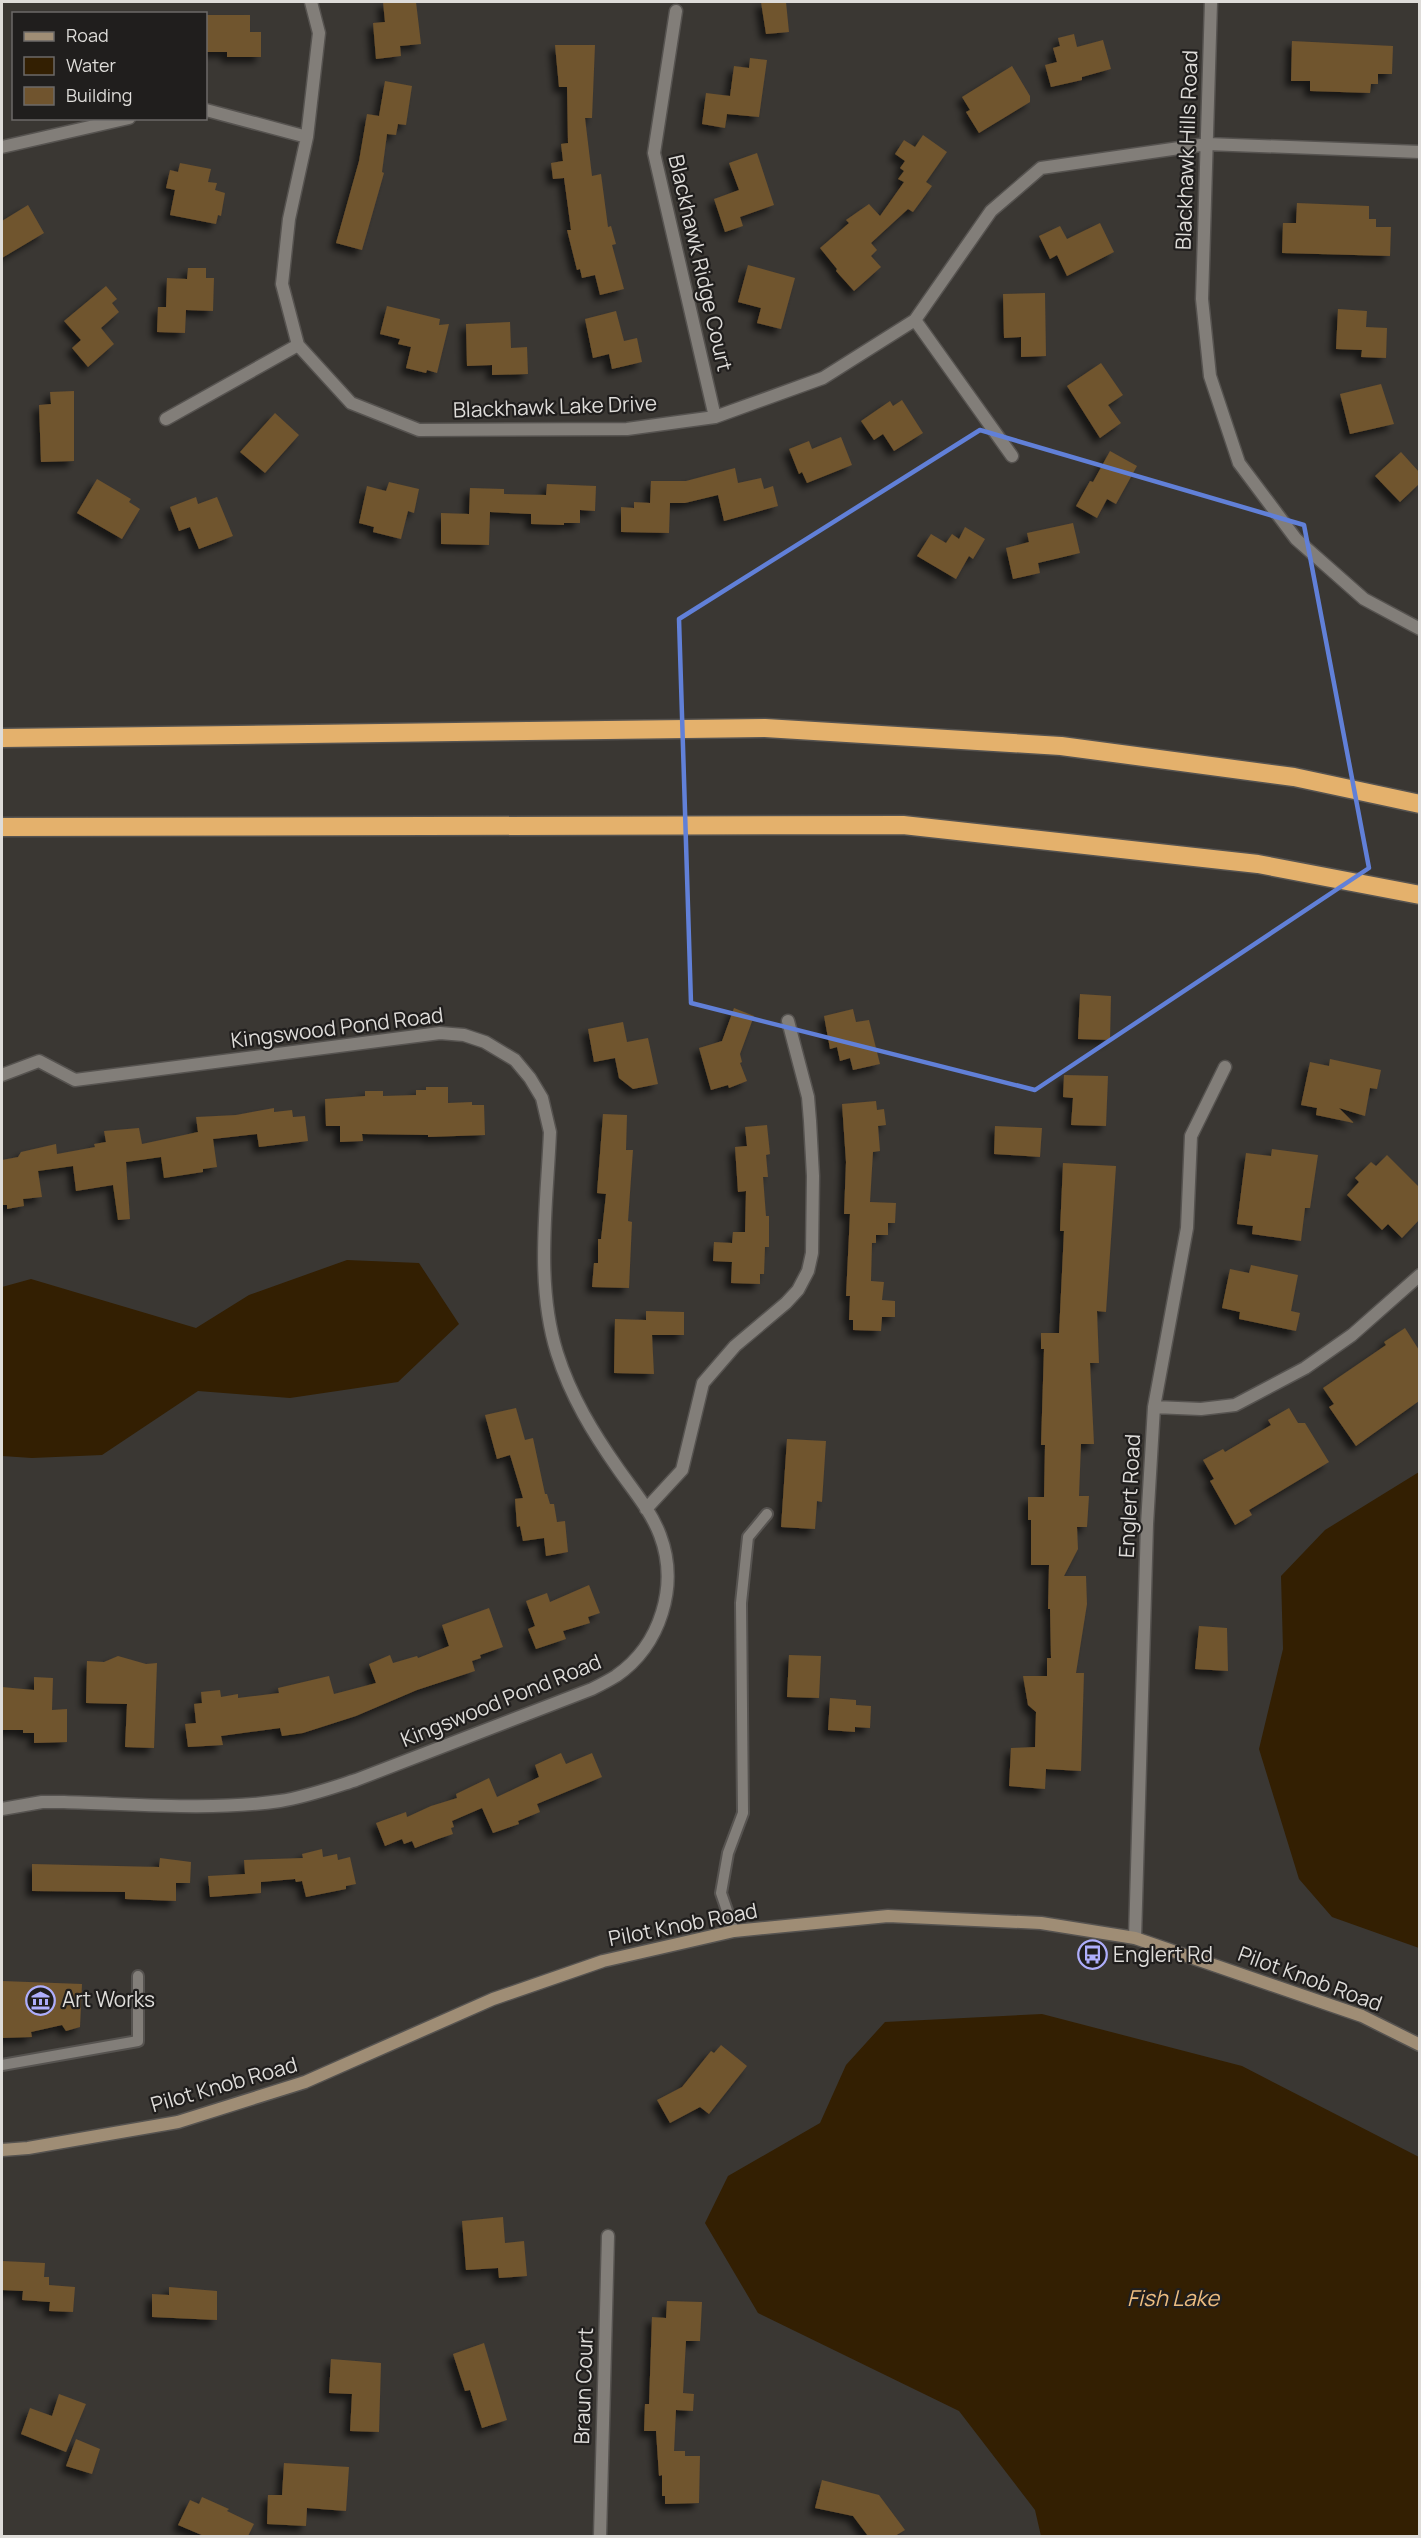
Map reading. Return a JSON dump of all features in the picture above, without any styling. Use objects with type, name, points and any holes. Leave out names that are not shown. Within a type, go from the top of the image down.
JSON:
[{"type":"highway","points":[[2,738],[765,728],[1061,746],[1294,777],[1419,804]]},
{"type":"highway","points":[[2,827],[903,825],[1258,864],[1419,895]]},
{"type":"main road","name":"Pilot Knob Road","points":[[2,2150],[28,2148],[178,2122],[305,2082],[493,1999],[603,1961],[735,1930],[888,1916],[1041,1923],[1135,1938],[1362,2016],[1419,2045]]},
{"type":"street","name":"Blackhawk Lake Drive","points":[[311,2],[319,33],[307,136],[289,219],[282,284],[298,345],[351,403],[419,430],[627,429],[715,417],[823,378],[915,320],[990,211],[1041,168],[1207,144],[1419,152]]},
{"type":"street","name":"Blackhawk Hills Road","points":[[1211,2],[1202,299],[1210,376],[1239,463],[1296,538],[1364,598],[1419,629]]},
{"type":"street","name":"Blackhawk Ridge Court","points":[[676,11],[654,153],[715,417]]},
{"type":"street","points":[[207,110],[307,136]]},
{"type":"street","points":[[2,147],[120,120]]},
{"type":"street","points":[[915,320],[1012,456]]},
{"type":"street","points":[[166,419],[298,345]]},
{"type":"street","points":[[646,1509],[682,1470],[703,1383],[735,1346],[786,1303],[798,1290],[808,1271],[812,1253],[810,1121],[808,1098],[788,1021]]},
{"type":"street","name":"Kingswood Pond Road","points":[[2,1076],[39,1061],[75,1080],[440,1034],[475,1038],[506,1053],[530,1078],[546,1109],[550,1131],[545,1278],[557,1353],[574,1399],[586,1422],[660,1533],[666,1559],[667,1586],[658,1625],[645,1648],[615,1676],[592,1689],[356,1780],[320,1792],[244,1805],[42,1802],[2,1809]]},
{"type":"street","name":"Englert Road","points":[[1135,1938],[1147,1524],[1154,1407],[1187,1228],[1191,1137],[1225,1067]]},
{"type":"street","points":[[1154,1407],[1201,1409],[1234,1405],[1305,1368],[1352,1335],[1419,1275]]},
{"type":"street","name":"Braun Court","points":[[600,2536],[608,2236]]},
{"type":"lane","points":[[735,1930],[722,1893],[728,1854],[743,1813],[741,1603],[748,1537],[767,1514]]},
{"type":"lane","points":[[2,2065],[138,2042],[138,1976]]},
{"type":"highlighted area","points":[[980,430],[1304,525],[1369,868],[1035,1090],[691,1003],[679,619]]},
{"type":"water","points":[[347,1260],[419,1263],[459,1324],[398,1382],[290,1398],[198,1391],[102,1455],[32,1458],[2,1456],[2,1287],[31,1279],[196,1328],[249,1295]]},
{"type":"water","points":[[1419,1472],[1419,1948],[1332,1917],[1299,1879],[1259,1749],[1283,1649],[1281,1576],[1325,1530]]},
{"type":"water","name":"Fish Lake","points":[[1042,2014],[1242,2066],[1419,2157],[1419,2536],[1041,2536],[1035,2510],[959,2411],[758,2313],[705,2223],[728,2176],[820,2123],[846,2065],[885,2022]]},
{"type":"building","points":[[383,2],[416,2],[421,44],[400,46],[401,56],[376,59],[373,23],[385,22]]},
{"type":"building","points":[[761,2],[786,2],[789,32],[766,34]]},
{"type":"building","points":[[207,15],[250,15],[250,32],[261,32],[261,57],[227,57],[227,52],[207,52]]},
{"type":"building","points":[[1074,34],[1077,47],[1103,40],[1111,69],[1082,77],[1082,80],[1051,87],[1045,65],[1057,62],[1053,48],[1060,46],[1058,38]]},
{"type":"building","points":[[1292,41],[1393,46],[1392,74],[1378,74],[1378,84],[1371,84],[1370,93],[1310,91],[1310,81],[1291,81]]},
{"type":"building","points":[[555,45],[595,45],[592,118],[585,118],[592,176],[601,174],[608,227],[611,226],[616,244],[612,245],[624,289],[600,295],[595,275],[582,278],[580,269],[577,270],[567,230],[571,230],[564,178],[553,179],[551,163],[563,161],[561,144],[568,143],[567,87],[559,87]]},
{"type":"building","points":[[750,58],[767,60],[759,117],[727,114],[725,128],[702,124],[706,93],[730,96],[734,66],[749,68]]},
{"type":"building","points":[[1012,66],[1030,96],[1030,102],[979,133],[966,112],[970,110],[962,97]]},
{"type":"building","points":[[385,81],[412,86],[406,125],[398,124],[396,135],[387,134],[382,172],[384,173],[362,250],[336,243],[359,161],[367,114],[379,116]]},
{"type":"building","points":[[923,135],[947,152],[926,182],[932,186],[913,212],[908,209],[871,243],[877,250],[871,256],[881,267],[854,291],[820,248],[849,223],[846,220],[869,204],[880,216],[904,182],[898,179],[904,171],[900,168],[905,161],[895,154],[904,140],[915,147]]},
{"type":"building","points":[[757,153],[774,205],[740,217],[743,226],[725,232],[714,199],[739,190],[729,163]]},
{"type":"building","points":[[180,163],[211,169],[208,182],[217,183],[215,190],[225,193],[221,216],[218,215],[216,224],[170,215],[175,190],[166,188],[170,170],[178,172]]},
{"type":"building","points":[[1297,203],[1369,206],[1369,219],[1376,219],[1376,227],[1391,227],[1390,256],[1282,253],[1283,223],[1296,223]]},
{"type":"building","points":[[28,205],[44,233],[2,258],[2,221]]},
{"type":"building","points":[[1100,223],[1114,252],[1067,276],[1057,255],[1050,259],[1039,236],[1060,226],[1067,239]]},
{"type":"building","points":[[748,265],[795,278],[781,329],[757,323],[761,308],[738,302]]},
{"type":"building","points":[[188,268],[206,268],[206,278],[214,278],[213,311],[186,310],[185,333],[157,332],[158,307],[166,307],[167,278],[187,279]]},
{"type":"building","points":[[106,286],[117,299],[112,303],[119,312],[101,328],[114,344],[88,367],[72,348],[81,340],[64,321]]},
{"type":"building","points":[[1045,293],[1046,356],[1021,357],[1021,337],[1004,338],[1003,294]]},
{"type":"building","points":[[387,306],[440,319],[439,325],[449,324],[437,373],[406,368],[411,347],[398,344],[400,339],[380,334]]},
{"type":"building","points":[[1338,309],[1367,311],[1366,327],[1387,328],[1386,358],[1361,357],[1362,350],[1336,349]]},
{"type":"building","points":[[616,311],[624,341],[637,338],[642,362],[612,369],[609,354],[593,358],[585,319]]},
{"type":"building","points":[[510,322],[511,348],[527,347],[528,374],[492,375],[492,365],[467,366],[466,324]]},
{"type":"building","points":[[1101,363],[1123,395],[1108,405],[1121,423],[1100,438],[1067,386]]},
{"type":"building","points":[[1381,384],[1394,424],[1350,434],[1340,394]]},
{"type":"building","points":[[74,391],[74,461],[41,462],[39,405],[51,404],[50,392]]},
{"type":"building","points":[[902,400],[923,433],[894,451],[883,434],[874,440],[861,421],[890,401],[893,406]]},
{"type":"building","points":[[275,413],[299,435],[265,473],[240,452]]},
{"type":"building","points":[[841,437],[852,465],[807,483],[802,472],[799,474],[789,449],[809,441],[812,449]]},
{"type":"building","points":[[1110,451],[1137,466],[1116,504],[1107,499],[1097,518],[1076,506],[1090,481],[1093,482]]},
{"type":"building","points":[[1401,452],[1419,472],[1419,484],[1400,502],[1375,476]]},
{"type":"building","points":[[735,468],[738,483],[761,478],[764,489],[773,486],[778,506],[724,521],[718,495],[685,503],[670,503],[669,533],[621,532],[621,507],[634,508],[634,502],[650,503],[651,481],[686,481]]},
{"type":"building","points":[[97,479],[131,499],[129,502],[140,509],[122,539],[77,513]]},
{"type":"building","points":[[389,482],[419,489],[414,513],[408,511],[401,539],[373,532],[374,527],[359,523],[367,486],[386,491]]},
{"type":"building","points":[[547,484],[596,486],[595,511],[580,510],[580,523],[564,523],[564,525],[531,524],[531,514],[490,512],[489,545],[441,544],[441,513],[469,514],[470,488],[504,489],[504,494],[546,495]]},
{"type":"building","points":[[196,497],[198,504],[217,497],[233,536],[199,549],[190,527],[179,531],[170,507]]},
{"type":"building","points":[[1073,523],[1080,553],[1038,563],[1040,573],[1013,579],[1006,548],[1029,542],[1027,533]]},
{"type":"building","points":[[965,527],[985,539],[973,559],[969,556],[956,579],[917,556],[931,534],[946,543],[952,534],[959,539]]},
{"type":"building","points":[[1080,994],[1111,996],[1110,1040],[1078,1039]]},
{"type":"building","points":[[734,1008],[754,1016],[740,1054],[742,1062],[740,1063],[747,1081],[729,1088],[728,1085],[711,1090],[699,1048],[722,1041]]},
{"type":"building","points":[[853,1009],[856,1022],[869,1020],[880,1064],[853,1070],[850,1058],[840,1061],[837,1047],[830,1049],[824,1016]]},
{"type":"building","points":[[623,1022],[627,1042],[648,1038],[658,1084],[633,1089],[619,1078],[615,1058],[594,1062],[588,1029]]},
{"type":"building","points":[[1330,1059],[1381,1070],[1377,1089],[1370,1088],[1365,1116],[1339,1108],[1354,1123],[1316,1115],[1317,1108],[1301,1105],[1310,1062],[1329,1066]]},
{"type":"building","points":[[1064,1075],[1108,1076],[1106,1126],[1071,1125],[1073,1098],[1063,1097]]},
{"type":"building","points":[[426,1087],[448,1087],[448,1103],[472,1102],[472,1105],[484,1105],[485,1135],[428,1137],[428,1135],[362,1134],[363,1141],[340,1142],[340,1126],[326,1126],[325,1099],[365,1096],[365,1091],[383,1091],[383,1096],[416,1095],[416,1090],[426,1090]]},
{"type":"building","points":[[876,1101],[877,1110],[884,1109],[886,1125],[878,1126],[880,1151],[873,1152],[870,1202],[896,1203],[895,1223],[888,1223],[888,1235],[876,1235],[876,1243],[872,1243],[871,1281],[884,1282],[882,1300],[895,1301],[895,1317],[882,1317],[881,1331],[853,1330],[853,1320],[849,1320],[850,1296],[846,1296],[850,1214],[844,1214],[846,1162],[842,1104]]},
{"type":"building","points":[[274,1108],[274,1112],[292,1110],[293,1117],[305,1116],[308,1141],[259,1147],[257,1134],[213,1139],[217,1167],[203,1169],[203,1172],[164,1178],[161,1157],[126,1162],[130,1219],[118,1220],[113,1185],[76,1191],[73,1166],[38,1171],[42,1197],[23,1199],[24,1206],[7,1209],[7,1205],[2,1205],[2,1160],[18,1157],[21,1152],[56,1144],[57,1154],[95,1147],[94,1144],[106,1142],[104,1131],[139,1128],[142,1144],[198,1132],[196,1117],[236,1115]]},
{"type":"building","points":[[603,1114],[627,1115],[626,1150],[633,1150],[628,1221],[632,1222],[629,1288],[592,1287],[594,1263],[598,1263],[598,1239],[601,1239],[606,1194],[597,1193]]},
{"type":"building","points":[[767,1125],[770,1154],[766,1155],[768,1177],[763,1177],[766,1216],[769,1216],[769,1247],[765,1247],[764,1274],[760,1274],[760,1284],[731,1283],[732,1262],[713,1261],[714,1242],[732,1243],[733,1232],[745,1232],[746,1191],[738,1192],[735,1147],[747,1146],[745,1127]]},
{"type":"building","points":[[995,1126],[1042,1128],[1040,1157],[994,1154]]},
{"type":"building","points":[[1272,1149],[1318,1155],[1310,1208],[1305,1208],[1301,1241],[1252,1234],[1253,1226],[1237,1224],[1246,1153],[1271,1156]]},
{"type":"building","points":[[1387,1155],[1419,1187],[1419,1220],[1402,1238],[1388,1224],[1382,1230],[1347,1195],[1359,1182],[1355,1178],[1371,1162],[1376,1166]]},
{"type":"building","points":[[1063,1163],[1116,1166],[1106,1312],[1097,1311],[1099,1363],[1090,1363],[1094,1444],[1081,1444],[1079,1496],[1089,1496],[1087,1527],[1077,1527],[1078,1549],[1064,1576],[1086,1576],[1087,1604],[1076,1673],[1084,1673],[1081,1771],[1046,1769],[1045,1789],[1009,1786],[1011,1748],[1035,1747],[1036,1712],[1028,1705],[1023,1676],[1047,1676],[1047,1658],[1051,1658],[1050,1609],[1048,1609],[1049,1565],[1031,1565],[1031,1520],[1028,1520],[1028,1497],[1044,1497],[1045,1445],[1041,1445],[1044,1349],[1041,1349],[1041,1333],[1059,1333],[1064,1231],[1060,1231]]},
{"type":"building","points":[[1251,1265],[1298,1275],[1291,1311],[1300,1313],[1296,1331],[1239,1319],[1240,1312],[1222,1308],[1230,1269],[1249,1273]]},
{"type":"building","points":[[646,1311],[684,1312],[684,1335],[652,1335],[654,1374],[614,1373],[615,1319],[646,1320]]},
{"type":"building","points":[[1405,1328],[1419,1350],[1419,1401],[1356,1446],[1329,1407],[1334,1404],[1323,1388],[1386,1345],[1384,1342]]},
{"type":"building","points":[[516,1408],[525,1440],[533,1438],[545,1494],[550,1504],[554,1504],[557,1522],[565,1521],[568,1552],[546,1556],[544,1538],[523,1541],[520,1526],[517,1527],[515,1499],[523,1498],[510,1455],[497,1459],[485,1415]]},
{"type":"building","points":[[1289,1408],[1298,1423],[1305,1423],[1329,1462],[1249,1510],[1252,1515],[1235,1525],[1210,1481],[1214,1479],[1203,1460],[1223,1449],[1225,1452],[1271,1425],[1268,1420]]},
{"type":"building","points":[[787,1439],[826,1441],[822,1502],[817,1501],[815,1529],[781,1527]]},
{"type":"building","points":[[589,1585],[600,1613],[588,1617],[590,1623],[563,1631],[566,1639],[536,1649],[528,1629],[535,1626],[526,1601],[547,1593],[550,1602]]},
{"type":"building","points":[[489,1608],[503,1647],[480,1655],[481,1658],[472,1661],[475,1671],[417,1690],[356,1716],[303,1733],[282,1736],[280,1728],[221,1736],[223,1745],[188,1747],[185,1724],[196,1723],[194,1704],[202,1703],[201,1692],[220,1690],[221,1697],[238,1694],[238,1698],[279,1693],[278,1688],[329,1676],[334,1694],[376,1683],[369,1664],[390,1655],[393,1663],[417,1656],[418,1658],[449,1646],[442,1625]]},
{"type":"building","points":[[1199,1626],[1227,1628],[1228,1671],[1195,1669]]},
{"type":"building","points":[[789,1655],[821,1656],[819,1698],[787,1697]]},
{"type":"building","points":[[118,1656],[146,1664],[157,1663],[154,1748],[125,1747],[127,1704],[86,1703],[87,1661],[104,1662]]},
{"type":"building","points":[[34,1677],[53,1678],[52,1710],[67,1709],[67,1742],[34,1743],[34,1733],[23,1733],[23,1730],[2,1730],[2,1687],[34,1690]]},
{"type":"building","points":[[830,1698],[856,1700],[856,1705],[871,1706],[870,1728],[855,1727],[855,1732],[828,1730]]},
{"type":"building","points":[[561,1753],[566,1764],[592,1753],[602,1777],[537,1804],[540,1812],[518,1821],[519,1824],[493,1833],[482,1808],[452,1821],[453,1834],[415,1848],[412,1841],[404,1844],[402,1839],[385,1846],[376,1823],[406,1812],[407,1817],[457,1798],[456,1794],[489,1778],[497,1797],[539,1777],[535,1765]]},
{"type":"building","points":[[322,1849],[323,1857],[337,1854],[338,1860],[350,1857],[356,1884],[346,1886],[346,1889],[306,1897],[302,1881],[296,1882],[295,1879],[261,1882],[261,1893],[210,1897],[208,1876],[245,1874],[244,1860],[303,1858],[302,1854]]},
{"type":"building","points":[[160,1858],[191,1862],[190,1883],[176,1883],[176,1901],[125,1899],[125,1892],[32,1891],[32,1864],[159,1867]]},
{"type":"building","name":"Art Works","points":[[2,1981],[82,1984],[80,2027],[66,2031],[62,2025],[31,2032],[32,2037],[2,2038]]},
{"type":"building","points":[[721,2045],[747,2066],[709,2114],[700,2107],[670,2123],[657,2100],[682,2087],[711,2051],[714,2053]]},
{"type":"building","points":[[503,2217],[505,2243],[524,2241],[527,2276],[499,2278],[498,2268],[466,2270],[462,2221]]},
{"type":"building","points":[[2,2261],[45,2263],[44,2277],[49,2277],[49,2285],[75,2287],[73,2312],[49,2311],[50,2302],[22,2300],[23,2291],[2,2290]]},
{"type":"building","points":[[169,2287],[217,2291],[217,2320],[152,2317],[152,2294],[169,2295]]},
{"type":"building","points":[[667,2301],[702,2302],[700,2341],[686,2341],[683,2393],[694,2394],[693,2411],[676,2410],[674,2451],[685,2451],[685,2456],[700,2456],[699,2503],[665,2504],[665,2496],[662,2496],[662,2475],[659,2476],[656,2431],[644,2431],[645,2404],[649,2404],[652,2317],[666,2318]]},
{"type":"building","points":[[484,2343],[507,2420],[482,2428],[470,2390],[465,2391],[453,2354]]},
{"type":"building","points":[[331,2359],[381,2363],[379,2432],[350,2431],[352,2394],[329,2393]]},
{"type":"building","points":[[59,2394],[86,2404],[66,2452],[21,2434],[30,2408],[52,2416]]},
{"type":"building","points":[[76,2439],[100,2449],[92,2474],[66,2466]]},
{"type":"building","points":[[284,2463],[349,2467],[346,2511],[307,2508],[306,2526],[267,2524],[268,2495],[282,2495]]},
{"type":"building","points":[[822,2480],[879,2495],[905,2530],[895,2536],[868,2536],[853,2516],[815,2508]]},
{"type":"building","points":[[202,2497],[254,2524],[248,2536],[204,2536],[178,2525],[190,2500],[199,2504]]},
{"type":"place","name":"Englert Rd","points":[[1092,1955]]},
{"type":"place","name":"Art Works","points":[[41,2000]]}]
